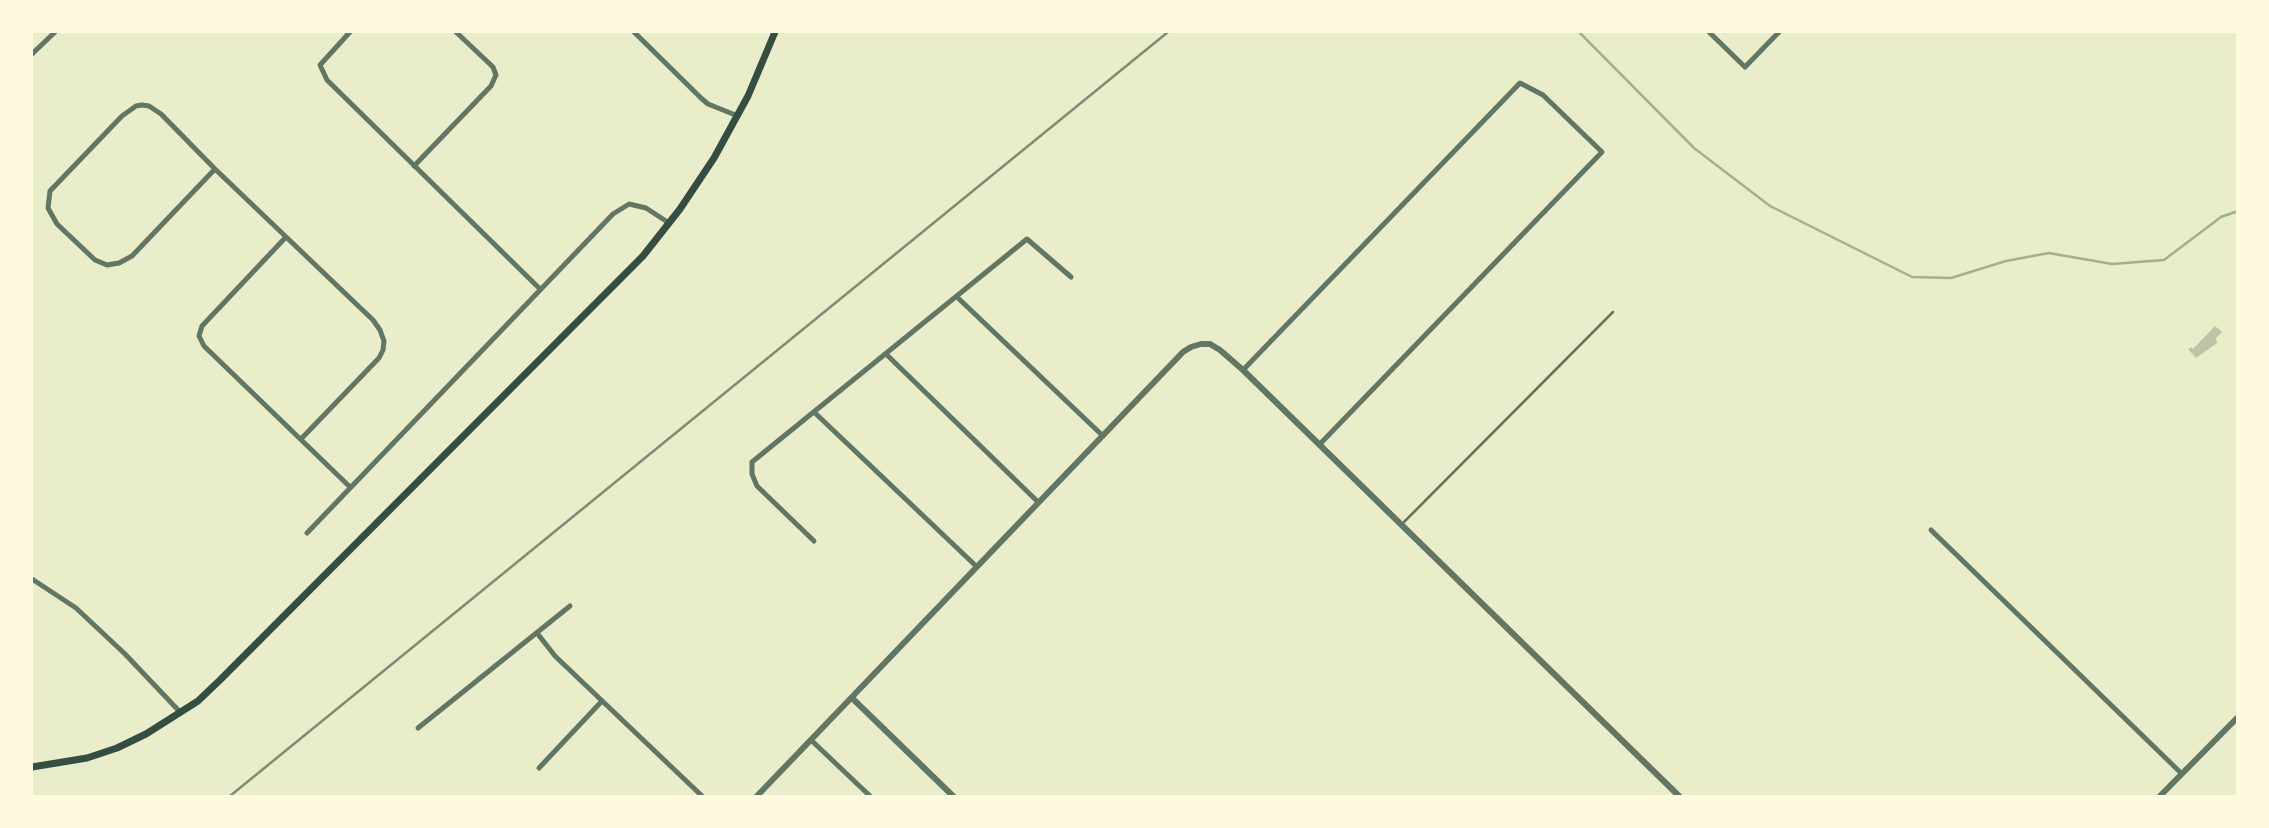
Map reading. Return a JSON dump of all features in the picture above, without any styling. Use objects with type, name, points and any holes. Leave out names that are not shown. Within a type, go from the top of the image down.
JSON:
[{"type":"main road","points":[[32,767],[87,758],[117,748],[181,713],[220,681],[612,289],[669,223],[714,158],[738,116],[775,32]]},
{"type":"street","points":[[32,54],[55,32]]},
{"type":"street","points":[[350,32],[320,65],[327,80],[540,289]]},
{"type":"street","points":[[414,166],[491,86],[496,75],[493,66],[456,32]]},
{"type":"street","points":[[634,32],[708,104],[738,116]]},
{"type":"street","points":[[1709,32],[1745,67],[1779,32]]},
{"type":"street","points":[[1243,370],[1520,83],[1543,95],[1602,152],[1319,445]]},
{"type":"street","points":[[215,169],[132,256],[119,263],[107,265],[95,260],[57,224],[48,208],[50,191],[122,116],[142,105],[161,114],[373,320],[380,330],[384,341],[379,358],[301,439]]},
{"type":"street","points":[[306,533],[622,207],[629,204],[646,208],[669,223]]},
{"type":"street","points":[[286,237],[202,326],[199,336],[204,346],[350,487]]},
{"type":"street","points":[[814,541],[757,486],[752,474],[752,462],[1027,239],[1071,277]]},
{"type":"street","points":[[957,297],[1103,436]]},
{"type":"street","points":[[757,796],[1183,352],[1191,346],[1210,344],[1243,370],[1679,796]]},
{"type":"street","points":[[886,354],[1038,502]]},
{"type":"street","points":[[814,412],[976,566]]},
{"type":"street","points":[[1931,530],[2182,774]]},
{"type":"street","points":[[32,579],[76,608],[125,654],[181,713]]},
{"type":"street","points":[[418,729],[570,606]]},
{"type":"street","points":[[537,633],[555,656],[702,796]]},
{"type":"street","points":[[852,698],[953,796]]},
{"type":"street","points":[[539,768],[602,701]]},
{"type":"street","points":[[2160,796],[2238,717]]},
{"type":"street","points":[[811,740],[870,796]]},
{"type":"lane","points":[[1401,525],[1613,312]]},
{"type":"building","points":[[2215,326],[2222,332],[2216,338],[2217,343],[2196,358],[2188,349],[2193,349]]},
{"type":"waterway","points":[[1579,32],[1694,148],[1770,206],[1912,277],[1951,278],[2006,261],[2049,253],[2112,264],[2164,260],[2221,217],[2238,211]]},
{"type":"railway","points":[[230,796],[1168,32]]}]
